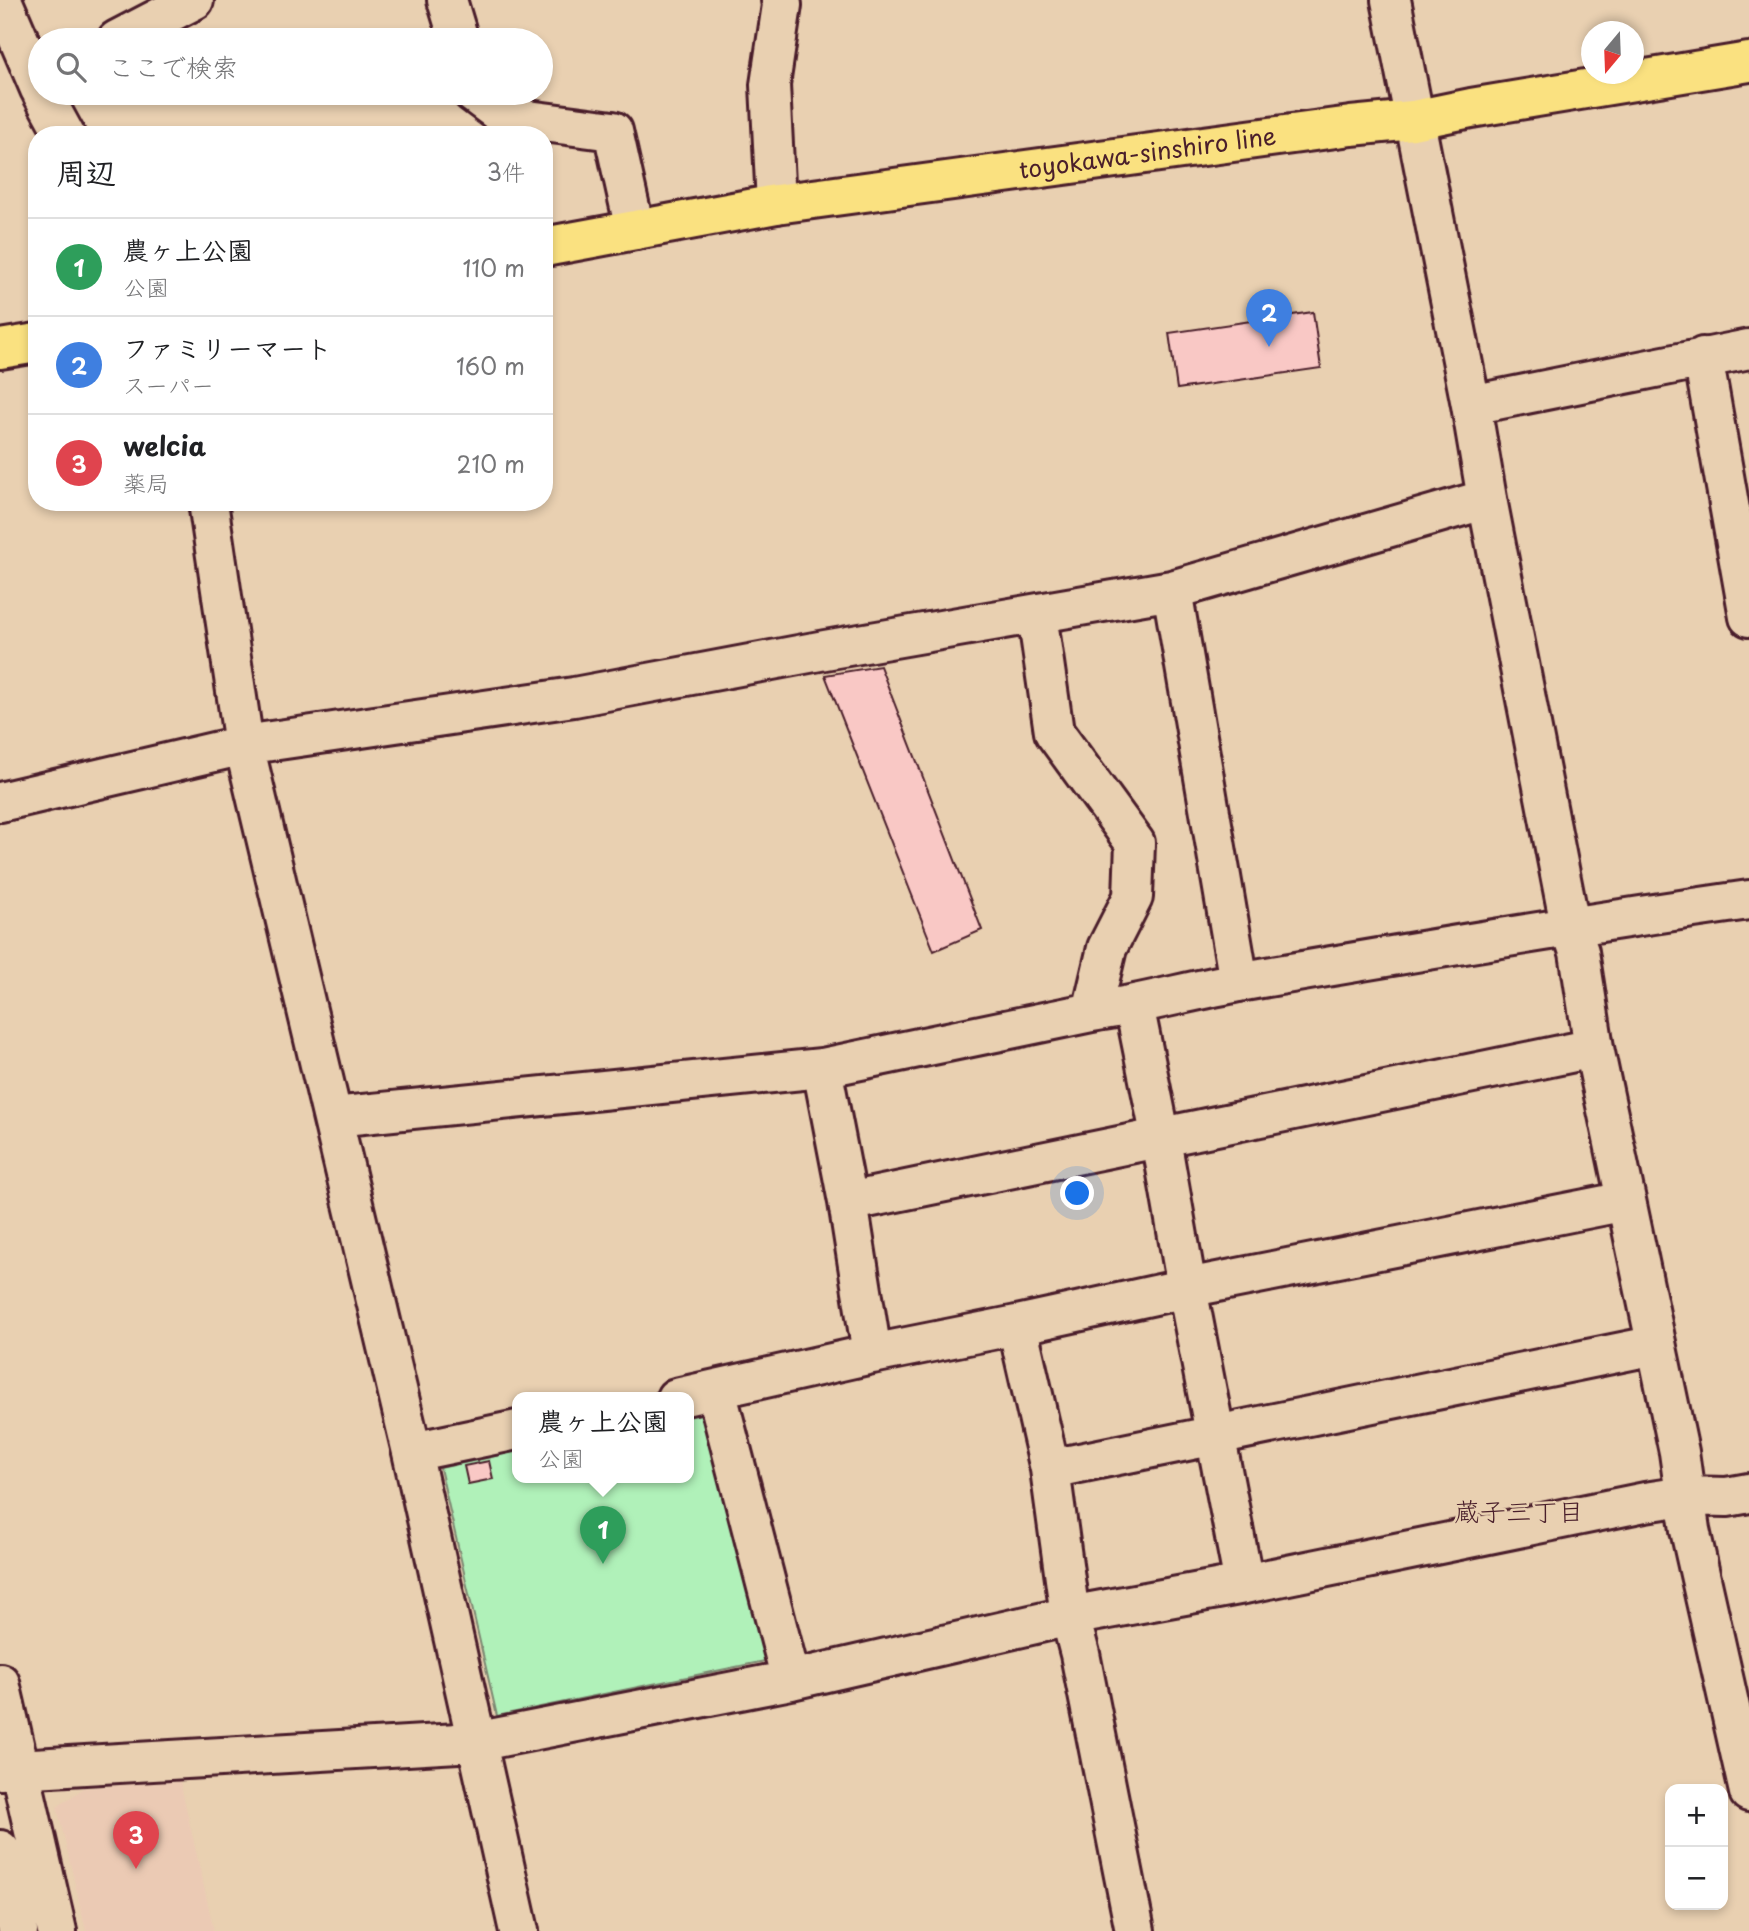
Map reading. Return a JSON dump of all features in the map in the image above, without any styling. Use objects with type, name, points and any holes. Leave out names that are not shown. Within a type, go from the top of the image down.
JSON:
[{"type":"main road","name":"toyokawa-sinshiro line","points":[[553,245],[776,204],[1351,126],[1413,120],[1749,61]]},
{"type":"main road","points":[[0,349],[28,344]]},
{"type":"street","points":[[2,0],[28,59]]},
{"type":"street","points":[[140,28],[194,0]]},
{"type":"street","points":[[447,0],[455,28]]},
{"type":"street","points":[[776,204],[771,85],[781,0]]},
{"type":"street","points":[[1391,0],[1570,925],[1579,952],[1594,1048],[1678,1452],[1690,1530],[1749,1792]]},
{"type":"street","points":[[50,105],[60,126]]},
{"type":"street","points":[[489,105],[505,117],[614,131],[635,230]]},
{"type":"street","points":[[1471,405],[1749,349]]},
{"type":"street","points":[[1703,357],[1749,617]]},
{"type":"street","points":[[0,802],[244,745],[574,697],[1172,590],[1487,499]]},
{"type":"street","points":[[209,511],[244,745],[412,1452],[519,1931]]},
{"type":"street","points":[[1172,590],[1239,982]]},
{"type":"street","points":[[1037,614],[1054,732],[1135,843],[1133,897],[1107,948],[1092,1012]]},
{"type":"street","points":[[333,1117],[822,1068],[1239,982],[1570,925],[1749,900]]},
{"type":"street","points":[[1134,1005],[1244,1584]]},
{"type":"street","points":[[848,1202],[1594,1048]]},
{"type":"street","points":[[822,1068],[848,1202],[872,1354]]},
{"type":"street","points":[[694,1394],[1186,1288],[1626,1200]]},
{"type":"street","points":[[1017,1325],[1050,1469],[1070,1616],[1080,1654],[1135,1931]]},
{"type":"street","points":[[1050,1469],[1656,1345]]},
{"type":"street","points":[[716,1390],[791,1680]]},
{"type":"street","points":[[412,1452],[512,1431]]},
{"type":"street","points":[[10,1769],[475,1742],[791,1680],[1070,1616],[1244,1584],[1632,1505],[1684,1496],[1727,1497],[1749,1493]]},
{"type":"street","points":[[0,1683],[10,1769],[57,1931]]},
{"type":"street","points":[[0,1850],[18,1931]]},
{"type":"shaded area","points":[[180,1781],[214,1931],[86,1931],[57,1807],[84,1788]]},
{"type":"green space","points":[[710,1410],[765,1661],[497,1716],[440,1468],[512,1452],[512,1483],[694,1483],[694,1414]]},
{"type":"building","points":[[1313,312],[1321,368],[1177,389],[1169,333]]},
{"type":"building","points":[[880,666],[982,930],[934,951],[825,675]]},
{"type":"building","points":[[489,1461],[493,1479],[468,1484],[464,1466]]},
{"type":"place","name":"ファミリーマート","points":[[1269,347]]},
{"type":"place","name":"農ヶ上公園","points":[[603,1564]]},
{"type":"place","name":"welcia","points":[[136,1869]]},
{"type":"district","name":"蔵子三丁目","points":[[1519,1512]]}]
